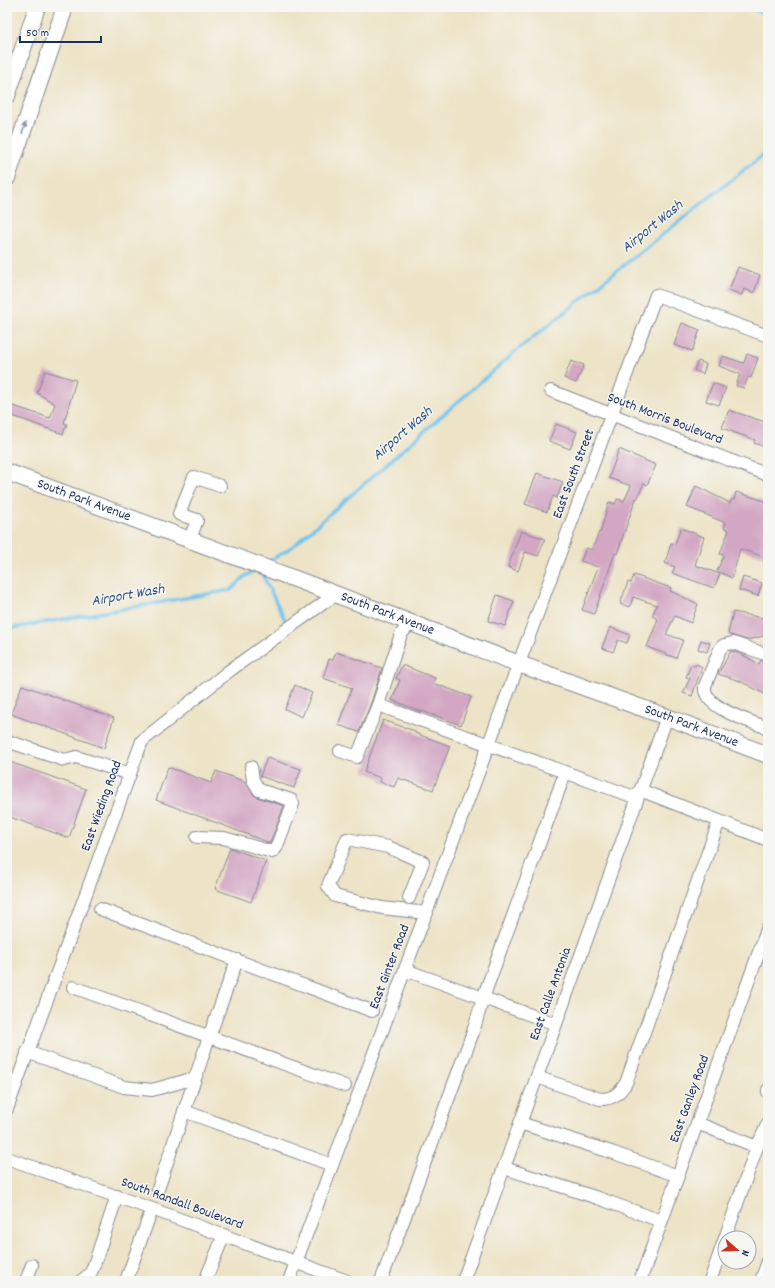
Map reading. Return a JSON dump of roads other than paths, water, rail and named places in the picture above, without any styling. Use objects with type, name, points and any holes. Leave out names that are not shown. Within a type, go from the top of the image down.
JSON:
[{"type":"main road","points":[[7,96],[37,7]]},
{"type":"main road","points":[[7,178],[65,7]]},
{"type":"main road","name":"South Park Avenue","points":[[7,472],[306,582],[519,664],[667,717],[768,756]]},
{"type":"street","name":"East South Street","points":[[519,664],[613,415],[656,295],[768,336]]},
{"type":"street","name":"South Morris Boulevard","points":[[551,391],[768,475]]},
{"type":"street","points":[[172,533],[194,477],[220,486]]},
{"type":"street","points":[[179,514],[197,520],[190,539]]},
{"type":"street","name":"East Wieding Road","points":[[7,1109],[142,741],[229,671],[336,594]]},
{"type":"street","points":[[340,751],[357,757],[378,705],[402,634],[411,623]]},
{"type":"street","points":[[768,655],[733,643],[724,645],[720,649],[704,691],[709,699],[732,715],[768,728]]},
{"type":"street","name":"East Ginter Road","points":[[289,1281],[519,664]]},
{"type":"street","points":[[378,705],[565,772],[639,794],[719,821],[768,840]]},
{"type":"street","name":"East Calle Antonia","points":[[463,1281],[667,717]]},
{"type":"street","points":[[7,741],[64,760],[76,757],[130,774]]},
{"type":"street","points":[[197,837],[224,838],[272,852],[276,848],[293,804],[291,800],[259,790],[253,780],[251,767]]},
{"type":"street","points":[[381,1281],[473,1032],[483,998],[565,772]]},
{"type":"street","points":[[537,1077],[600,1099],[609,1099],[616,1096],[626,1083],[719,821]]},
{"type":"street","points":[[409,898],[423,862],[388,847],[347,840],[328,886],[335,896],[382,908],[427,913]]},
{"type":"street","points":[[100,909],[372,1011]]},
{"type":"street","name":"East Ganley Road","points":[[640,1281],[768,927]]},
{"type":"street","points":[[158,1189],[209,1037],[237,960]]},
{"type":"street","points":[[405,970],[556,1024]]},
{"type":"street","points":[[73,987],[346,1086]]},
{"type":"street","points":[[27,1052],[124,1087],[152,1090],[195,1078]]},
{"type":"street","points":[[184,1111],[332,1165]]},
{"type":"street","points":[[520,1123],[614,1153],[678,1176]]},
{"type":"street","points":[[697,1123],[757,1147]]},
{"type":"street","points":[[710,1281],[757,1147],[768,1123]]},
{"type":"street","name":"South Randall Boulevard","points":[[7,1158],[117,1196],[347,1281]]},
{"type":"street","points":[[504,1168],[598,1198],[661,1221]]},
{"type":"street","points":[[81,1281],[90,1274],[93,1268],[117,1196]]},
{"type":"street","points":[[126,1281],[152,1209]]},
{"type":"street","points":[[205,1281],[224,1236]]},
{"type":"street","points":[[761,1281],[768,1260]]},
{"type":"street","points":[[26,1281],[32,1265]]},
{"type":"waterway","points":[[745,7],[768,14]]},
{"type":"waterway","name":"Airport Wash","points":[[267,563],[293,546],[516,351],[768,151]]},
{"type":"waterway","name":"Airport Wash","points":[[7,629],[231,590],[244,577],[257,569]]},
{"type":"waterway","points":[[261,572],[285,620]]}]
